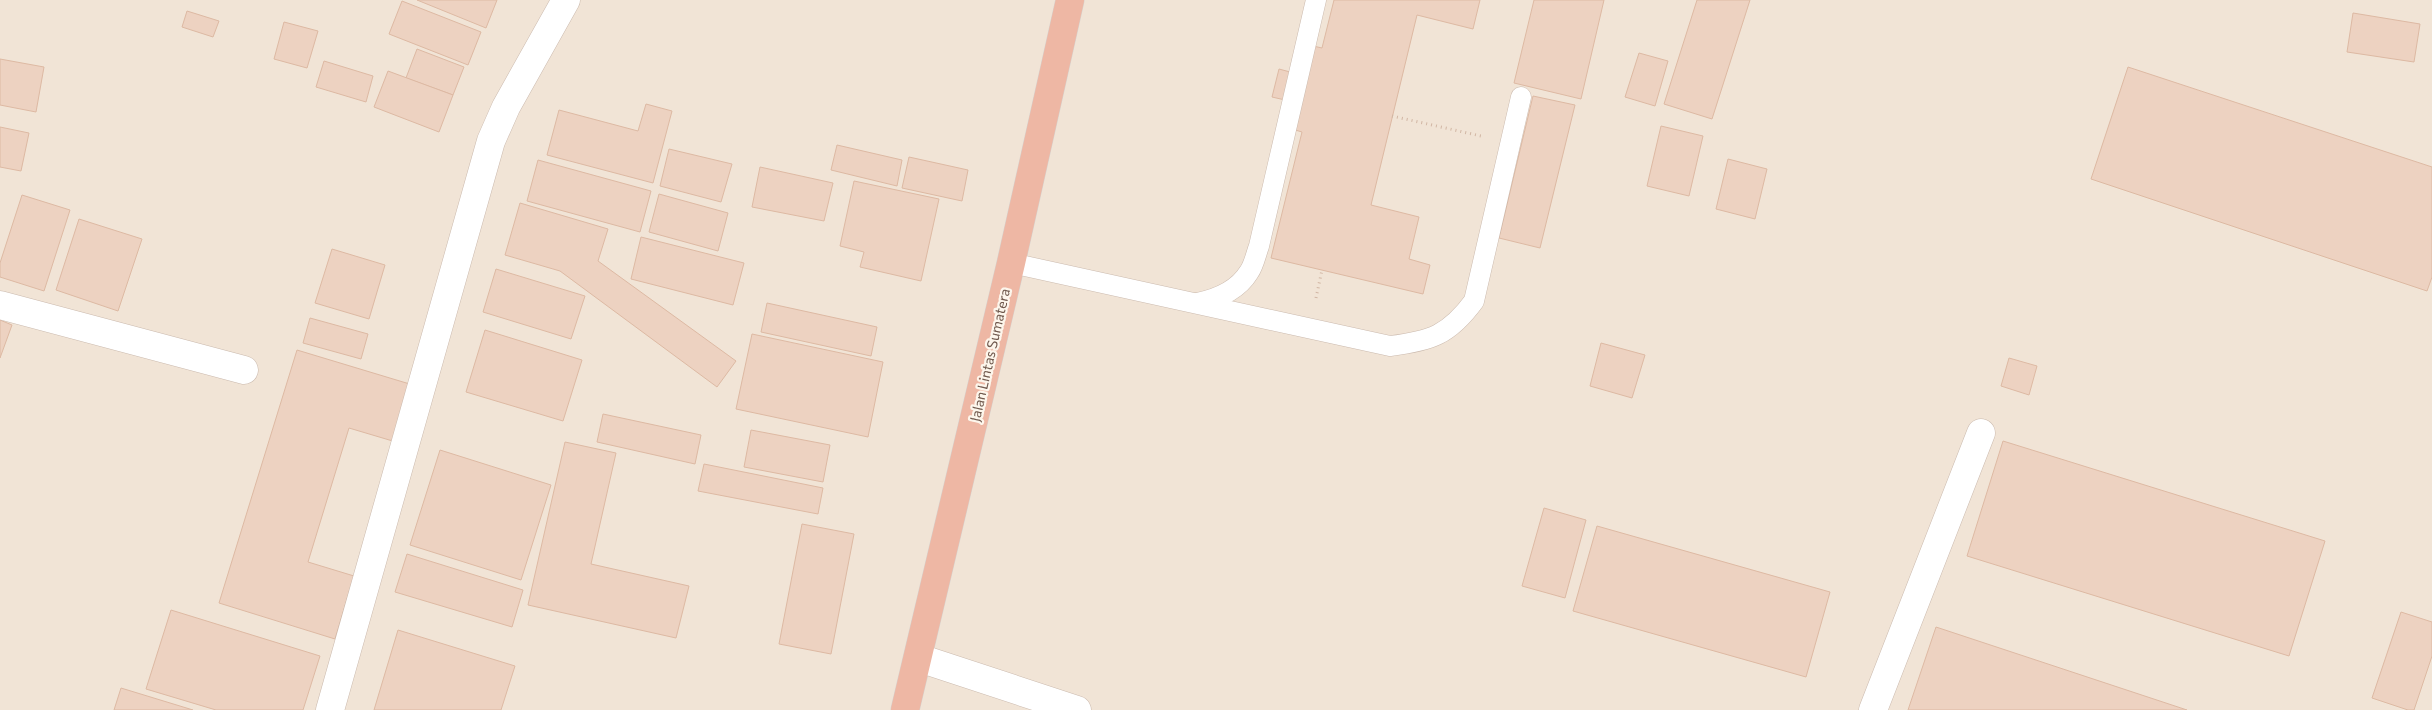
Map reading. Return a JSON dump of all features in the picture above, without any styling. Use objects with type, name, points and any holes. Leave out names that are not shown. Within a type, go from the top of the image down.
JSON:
[{"type":"highway","name":"Jalan Lintas Sumatera","points":[[906,710],[1011,263],[1070,0]]},
{"type":"street","points":[[330,710],[491,141],[506,107],[566,0]]},
{"type":"street","points":[[0,305],[244,370]]},
{"type":"street","points":[[1873,710],[1981,433]]},
{"type":"street","points":[[919,658],[1077,710]]},
{"type":"lane","points":[[1194,303],[1213,300],[1232,290],[1250,272],[1259,246],[1316,0]]},
{"type":"lane","points":[[1011,263],[1390,346],[1416,343],[1438,335],[1459,321],[1474,301],[1521,97]]},
{"type":"path","points":[[1392,116],[1511,143]]},
{"type":"shaded area","points":[[0,0],[2432,0],[2432,710],[0,710]]},
{"type":"building","points":[[417,0],[497,0],[486,28]]},
{"type":"building","points":[[1334,0],[1480,0],[1473,29],[1417,15],[1371,205],[1419,217],[1409,259],[1430,265],[1423,294],[1271,258],[1302,132],[1292,129],[1298,103],[1272,97],[1279,69],[1305,76],[1313,46],[1322,48]]},
{"type":"building","points":[[1534,0],[1604,0],[1581,99],[1514,83]]},
{"type":"building","points":[[1697,0],[1750,0],[1712,119],[1664,104]]},
{"type":"building","points":[[402,1],[481,32],[468,65],[389,34]]},
{"type":"building","points":[[187,11],[219,21],[213,37],[182,27]]},
{"type":"building","points":[[2353,13],[2420,24],[2414,62],[2347,52]]},
{"type":"building","points":[[284,22],[318,31],[307,68],[274,59]]},
{"type":"building","points":[[417,49],[464,67],[453,95],[406,78]]},
{"type":"building","points":[[1639,53],[1668,61],[1655,106],[1625,97]]},
{"type":"building","points":[[0,59],[44,67],[36,112],[0,105]]},
{"type":"building","points":[[324,61],[373,76],[366,102],[316,87]]},
{"type":"building","points":[[2128,67],[2432,167],[2432,277],[2427,291],[2091,179]]},
{"type":"building","points":[[388,71],[453,95],[439,132],[374,107]]},
{"type":"building","points":[[1533,96],[1575,105],[1540,248],[1499,238]]},
{"type":"building","points":[[646,104],[672,111],[653,183],[547,155],[559,110],[638,131]]},
{"type":"building","points":[[1661,126],[1703,136],[1689,196],[1647,186]]},
{"type":"building","points":[[0,127],[29,133],[21,171],[0,167]]},
{"type":"building","points":[[837,145],[902,160],[897,186],[831,170]]},
{"type":"building","points":[[669,149],[732,164],[721,202],[660,186]]},
{"type":"building","points":[[909,157],[968,170],[962,201],[902,188]]},
{"type":"building","points":[[1728,159],[1767,169],[1755,219],[1716,209]]},
{"type":"building","points":[[538,160],[651,191],[640,232],[527,201]]},
{"type":"building","points":[[760,167],[833,183],[824,221],[752,207]]},
{"type":"building","points":[[854,181],[939,199],[921,281],[860,267],[864,252],[840,246]]},
{"type":"building","points":[[659,194],[728,213],[718,251],[649,232]]},
{"type":"building","points":[[22,195],[70,210],[44,291],[0,277],[0,263]]},
{"type":"building","points":[[520,203],[608,229],[598,261],[736,361],[717,387],[560,271],[505,255]]},
{"type":"building","points":[[79,219],[142,239],[118,311],[56,290]]},
{"type":"building","points":[[641,237],[744,263],[733,305],[631,279]]},
{"type":"building","points":[[332,249],[385,265],[369,319],[315,303]]},
{"type":"building","points":[[496,269],[585,296],[571,339],[483,312]]},
{"type":"building","points":[[767,303],[877,327],[871,356],[761,332]]},
{"type":"building","points":[[310,318],[368,334],[361,359],[303,343]]},
{"type":"building","points":[[0,320],[12,325],[0,358]]},
{"type":"building","points":[[485,330],[582,360],[563,421],[466,392]]},
{"type":"building","points":[[752,334],[883,362],[868,437],[736,409]]},
{"type":"building","points":[[1601,343],[1645,355],[1632,398],[1590,386]]},
{"type":"building","points":[[297,350],[413,385],[396,442],[349,428],[308,562],[354,576],[335,639],[219,603]]},
{"type":"building","points":[[2009,358],[2037,366],[2029,395],[2001,386]]},
{"type":"building","points":[[603,414],[701,435],[695,464],[597,442]]},
{"type":"building","points":[[751,430],[830,445],[823,482],[744,467]]},
{"type":"building","points":[[2003,441],[2325,541],[2289,656],[1967,556]]},
{"type":"building","points":[[565,442],[616,453],[591,564],[689,586],[676,638],[528,605]]},
{"type":"building","points":[[440,450],[551,485],[521,580],[410,545]]},
{"type":"building","points":[[704,464],[823,488],[818,514],[698,491]]},
{"type":"building","points":[[1544,508],[1586,520],[1565,598],[1522,586]]},
{"type":"building","points":[[802,524],[854,534],[831,654],[779,644]]},
{"type":"building","points":[[1597,526],[1830,592],[1806,677],[1573,611]]},
{"type":"building","points":[[407,554],[523,590],[512,627],[395,592]]},
{"type":"building","points":[[171,610],[320,656],[303,710],[216,710],[146,689]]},
{"type":"building","points":[[2401,612],[2432,622],[2432,656],[2414,710],[2408,710],[2372,698]]},
{"type":"building","points":[[1936,627],[2187,710],[1908,710]]},
{"type":"building","points":[[398,630],[515,666],[501,710],[374,710]]},
{"type":"building","points":[[121,688],[193,710],[114,710]]}]
